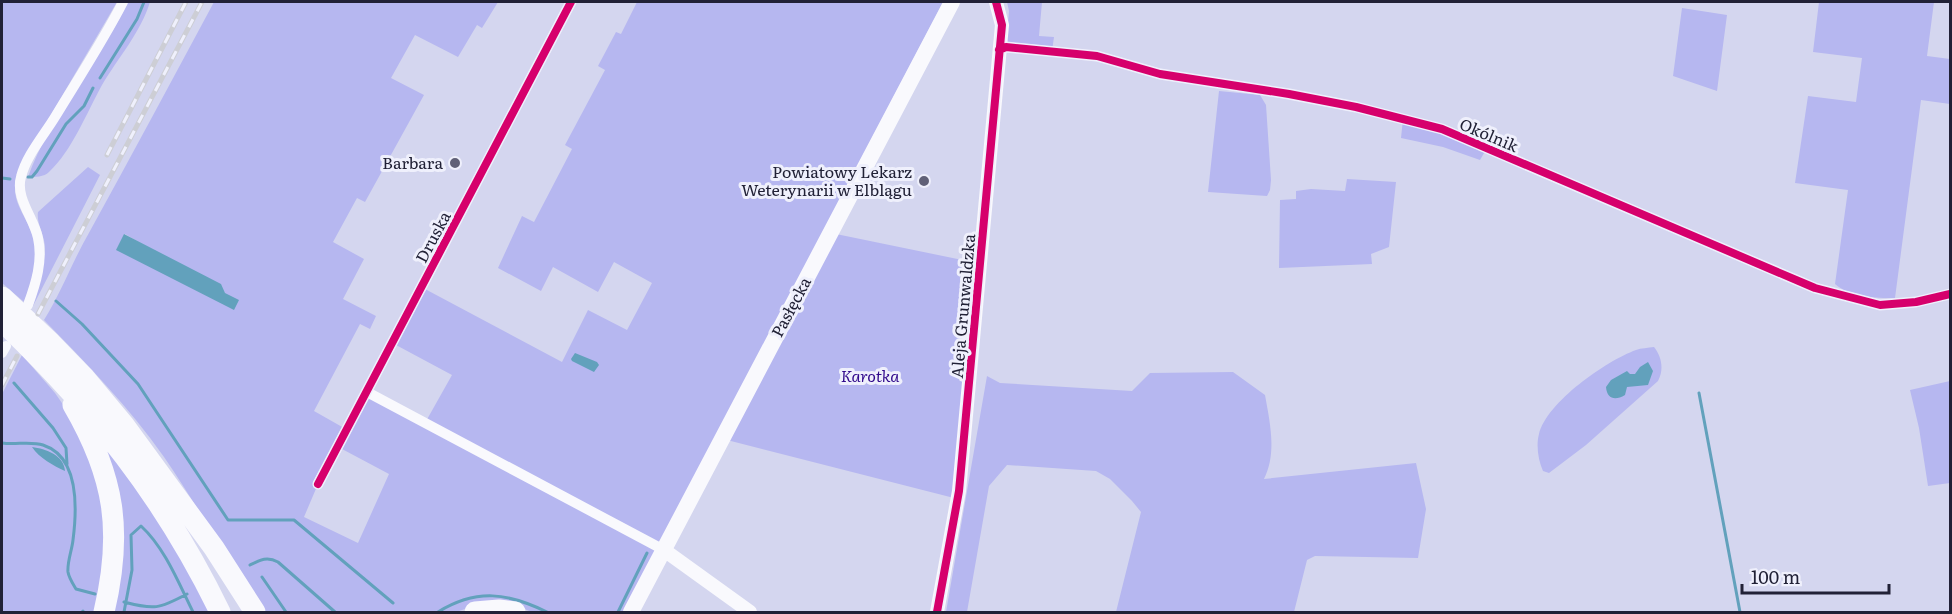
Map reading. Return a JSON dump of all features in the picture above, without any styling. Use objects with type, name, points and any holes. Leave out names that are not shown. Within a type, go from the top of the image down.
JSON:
[{"type":"highway","points":[[2,297],[51,343],[101,396],[214,548],[255,612]]},
{"type":"highway","points":[[2,321],[51,369],[104,429],[143,480],[181,537],[220,612]]},
{"type":"highway","points":[[51,369],[90,437],[100,458],[109,488],[115,545],[111,584],[104,612]]},
{"type":"highway","points":[[188,514],[218,567],[239,612]]},
{"type":"highway","points":[[475,612],[492,610],[515,612]]},
{"type":"main road","name":"Pasłęcka","points":[[631,612],[952,2]]},
{"type":"street","points":[[28,305],[40,264],[40,250],[38,235],[23,202],[20,188],[21,176],[123,2]]},
{"type":"street","name":"Druska","points":[[318,484],[572,2]]},
{"type":"street","name":"Aleja Grunwaldzka","points":[[937,612],[960,491],[1002,25],[996,2]]},
{"type":"street","name":"Okólnik","points":[[999,50],[1006,47],[1097,56],[1160,75],[1289,93],[1442,129],[1815,288],[1880,305],[1916,302],[1950,294]]},
{"type":"street","points":[[367,392],[664,550],[750,612]]},
{"type":"green space","points":[[2,2],[117,2],[17,173],[16,198],[32,234],[35,251],[32,277],[24,302],[2,283]]},
{"type":"green space","points":[[128,2],[150,2],[135,34],[102,85],[65,153],[47,174],[28,177],[49,132]]},
{"type":"green space","points":[[214,2],[498,2],[482,28],[477,25],[458,57],[415,35],[391,78],[424,95],[365,202],[357,198],[333,242],[364,259],[343,299],[376,316],[370,329],[360,324],[314,411],[344,428],[313,482],[318,484],[304,517],[358,543],[389,474],[342,449],[370,394],[425,423],[452,375],[396,345],[425,289],[562,362],[588,310],[627,330],[652,283],[614,262],[598,292],[553,267],[541,291],[498,268],[522,216],[534,222],[572,149],[565,145],[605,70],[598,66],[616,32],[621,34],[637,2],[943,2],[624,612],[532,612],[516,606],[477,605],[456,612],[266,612],[151,439],[107,386],[44,320]],"holes":[[[125,234],[225,293],[117,249]]]},
{"type":"green space","points":[[1007,2],[1042,2],[1039,36],[1054,37],[1052,51],[1006,47],[1009,11]]},
{"type":"green space","points":[[1819,2],[1934,2],[1927,56],[1950,59],[1950,104],[1921,100],[1895,298],[1856,295],[1835,284],[1848,190],[1795,183],[1808,96],[1856,102],[1862,58],[1813,52]]},
{"type":"green space","points":[[1682,8],[1727,15],[1717,91],[1673,76]]},
{"type":"green space","points":[[1219,91],[1260,95],[1266,105],[1271,180],[1267,196],[1208,192]]},
{"type":"green space","points":[[1403,119],[1487,148],[1480,160],[1443,147],[1401,138]]},
{"type":"green space","points":[[88,167],[100,175],[32,308],[45,256],[45,243],[38,221],[38,212]]},
{"type":"green space","points":[[1347,179],[1396,182],[1389,247],[1371,254],[1372,264],[1279,268],[1280,200],[1296,199],[1296,191],[1311,189],[1345,191]]},
{"type":"green space","name":"Karotka","points":[[836,234],[977,263],[954,498],[727,440]]},
{"type":"green space","points":[[1654,347],[1661,364],[1658,381],[1586,445],[1549,473],[1543,471],[1538,452],[1538,438],[1544,422],[1553,409],[1579,384],[1609,363],[1636,350]]},
{"type":"green space","points":[[22,355],[55,393],[78,426],[108,516],[98,612],[2,612],[2,394]]},
{"type":"green space","points":[[1233,372],[1265,395],[1271,448],[1264,479],[1416,463],[1426,509],[1418,558],[1315,556],[1307,560],[1294,612],[1116,612],[1141,512],[1110,479],[1096,471],[1007,465],[989,486],[967,612],[946,612],[987,376],[1000,383],[1132,391],[1150,373]]},
{"type":"green space","points":[[1950,381],[1950,483],[1928,486],[1919,428],[1910,390]]},
{"type":"green space","points":[[104,444],[169,536],[210,612],[110,612]]},
{"type":"shaded area","points":[[124,234],[221,284],[225,293],[239,300],[234,310],[116,250]]},
{"type":"shaded area","points":[[575,353],[597,362],[599,365],[594,372],[572,361]]},
{"type":"shaded area","points":[[1648,362],[1653,371],[1648,385],[1627,387],[1625,395],[1618,398],[1612,398],[1608,394],[1606,387],[1611,380],[1627,371],[1635,374]]},
{"type":"shaded area","points":[[32,447],[43,449],[58,457],[65,471],[43,458]]},
{"type":"waterway","points":[[100,78],[137,19],[144,2]]},
{"type":"waterway","points":[[28,177],[32,177],[37,171],[66,124],[84,106],[93,88]]},
{"type":"waterway","points":[[2,178],[10,179]]},
{"type":"waterway","points":[[56,301],[82,324],[138,384],[228,520],[294,520],[393,603]]},
{"type":"waterway","points":[[14,383],[53,428],[66,448],[67,464]]},
{"type":"waterway","points":[[1699,393],[1740,612]]},
{"type":"waterway","points":[[2,443],[43,445],[55,451],[64,461],[70,472],[75,499],[69,574],[76,589],[95,594]]},
{"type":"waterway","points":[[124,612],[132,570],[131,535],[141,526],[164,555],[193,612]]},
{"type":"waterway","points":[[618,612],[647,553]]},
{"type":"waterway","points":[[250,565],[267,559],[278,562],[335,612]]},
{"type":"waterway","points":[[262,577],[286,612]]},
{"type":"waterway","points":[[124,602],[156,607],[187,594]]},
{"type":"waterway","points":[[438,612],[452,604],[479,596],[506,597],[547,612]]},
{"type":"railway","points":[[107,155],[186,2]]},
{"type":"railway","points":[[38,314],[202,2]]},
{"type":"railway","points":[[2,385],[17,356]]},
{"type":"cycle path","points":[[318,484],[571,2]]},
{"type":"cycle path","points":[[937,612],[959,491],[1002,25],[996,2]]},
{"type":"cycle path","points":[[999,50],[1006,47],[1097,56],[1160,74],[1356,107],[1442,129],[1815,288],[1880,305],[1916,302],[1950,294]]},
{"type":"place","name":"Barbara","points":[[455,163]]},
{"type":"place","name":"Powiatowy Lekarz Weterynarii w Elblągu","points":[[924,181]]}]
